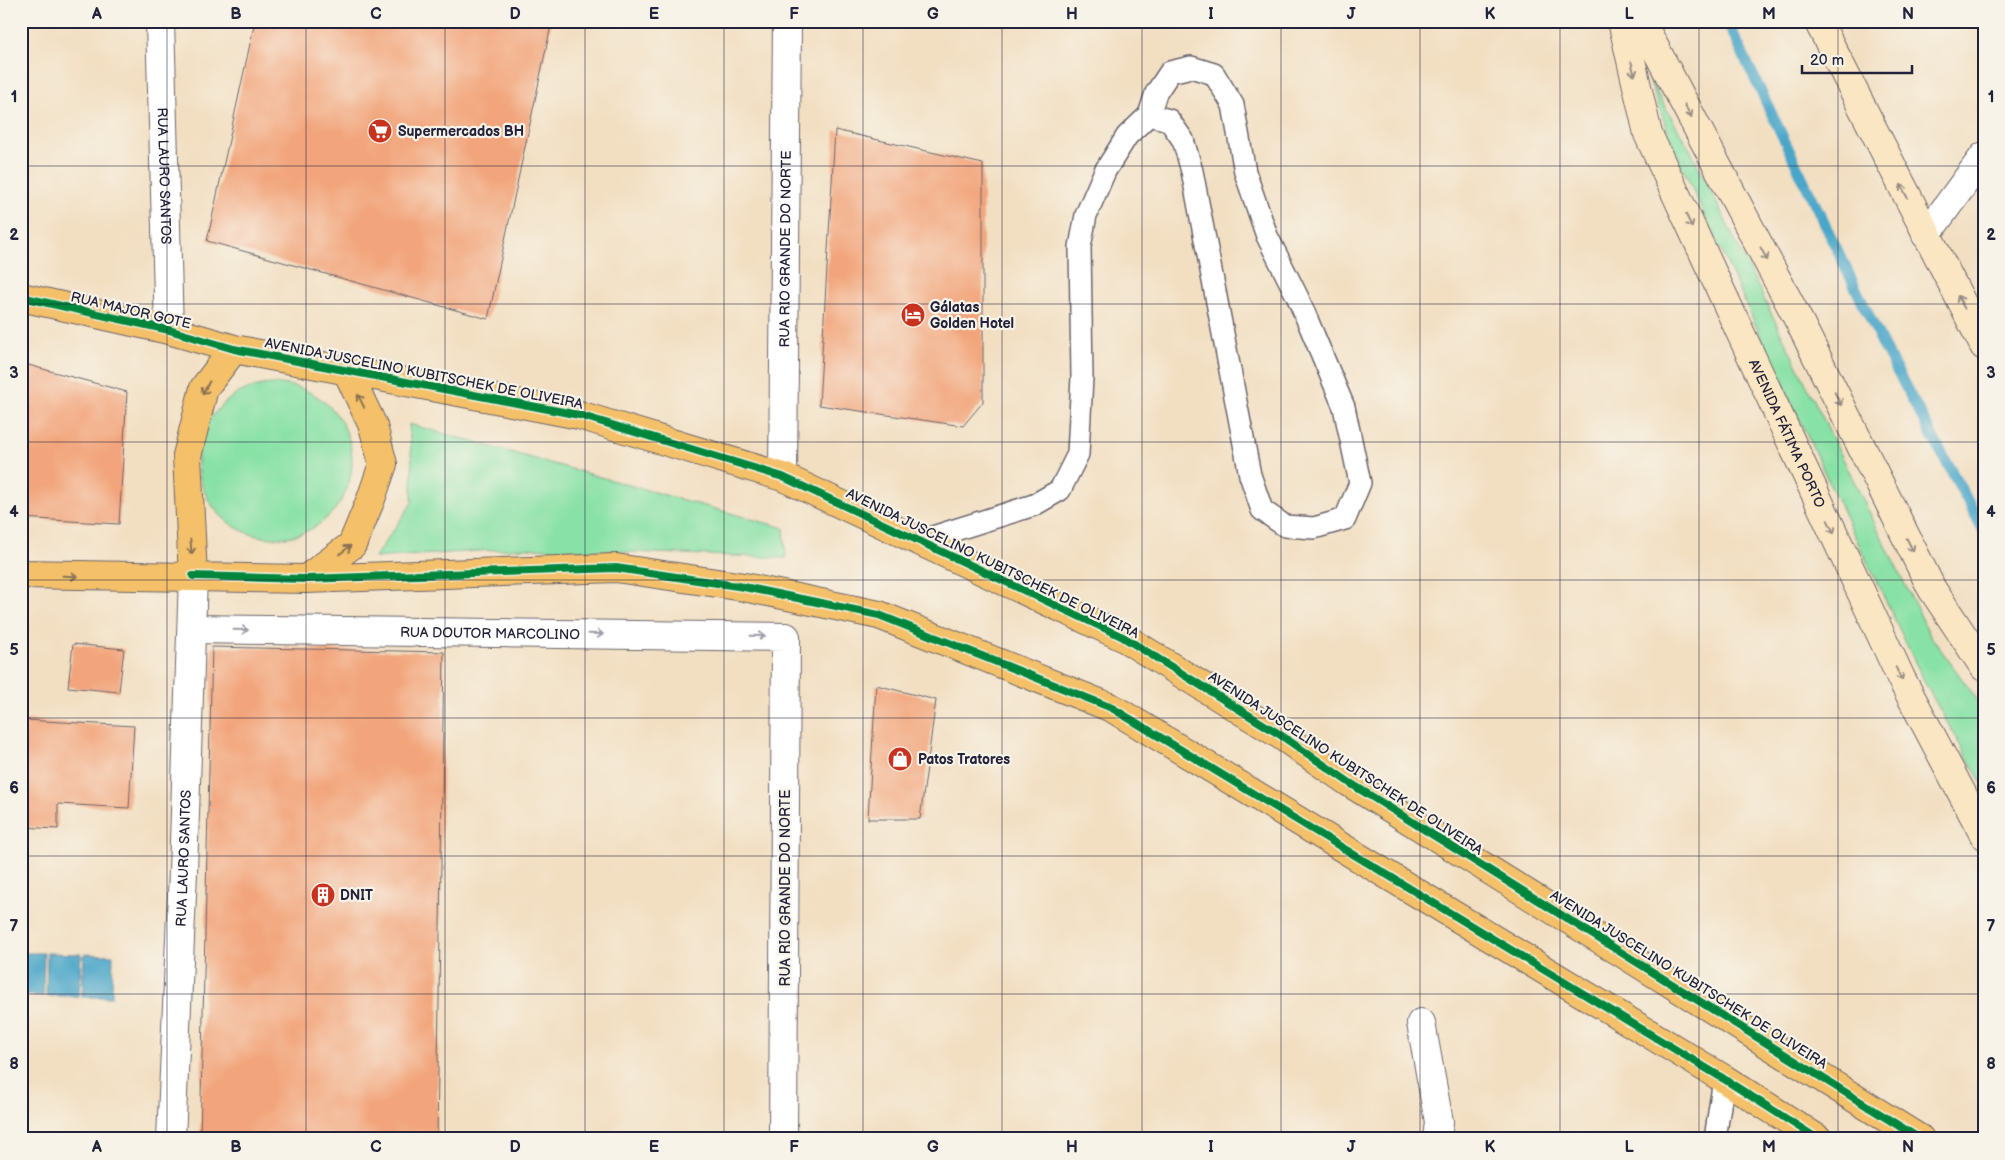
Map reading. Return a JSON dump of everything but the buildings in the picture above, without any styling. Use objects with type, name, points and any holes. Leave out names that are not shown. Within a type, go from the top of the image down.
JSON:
[{"type":"main road","name":"AVENIDA FÁTIMA PORTO","points":[[1622,21],[1648,134],[1901,678],[1984,834]]},
{"type":"main road","points":[[1641,21],[1800,323],[1932,589],[1984,666]]},
{"type":"main road","points":[[1818,21],[1984,346]]},
{"type":"main road","name":"RUA MAJOR GOTE","points":[[21,297],[168,330],[234,349]]},
{"type":"main road","name":"AVENIDA JUSCELINO KUBITSCHEK DE OLIVEIRA","points":[[234,349],[579,415],[783,477],[920,541],[1123,637],[1279,734],[1350,783],[1920,1139]]},
{"type":"main road","points":[[193,576],[186,456],[204,388],[234,349]]},
{"type":"main road","points":[[306,579],[352,545],[383,464],[373,426],[347,371]]},
{"type":"main road","points":[[21,574],[306,579],[616,568],[744,587],[878,615],[1112,708],[1818,1139]]},
{"type":"street","name":"RUA LAURO SANTOS","points":[[160,21],[168,330]]},
{"type":"street","name":"RUA RIO GRANDE DO NORTE","points":[[783,477],[787,21]]},
{"type":"street","points":[[1926,235],[1984,156]]},
{"type":"street","name":"RUA LAURO SANTOS","points":[[171,1139],[193,576]]},
{"type":"street","name":"RUA DOUTOR MARCOLINO","points":[[192,629],[786,636]]},
{"type":"street","name":"RUA RIO GRANDE DO NORTE","points":[[783,1139],[786,636]]},
{"type":"street","points":[[1421,1023],[1439,1122],[1438,1139]]},
{"type":"lane","points":[[920,541],[1034,506],[1060,490],[1078,454],[1082,377],[1080,247],[1086,215],[1105,171],[1127,136],[1149,115],[1156,93],[1170,72],[1191,67],[1214,74],[1233,105],[1245,172],[1267,236],[1298,298],[1344,407],[1360,483],[1345,519],[1314,528],[1285,526],[1262,510],[1250,476],[1192,171],[1183,140],[1170,120],[1149,115]]},
{"type":"lane","points":[[1715,1139],[1724,1080]]},
{"type":"green space","points":[[1648,77],[1692,153],[1930,635],[1984,709],[1984,787],[1927,687],[1817,457],[1678,158]]},
{"type":"green space","points":[[275,384],[290,385],[305,390],[330,406],[346,431],[351,446],[351,476],[346,491],[330,516],[305,532],[290,537],[275,538],[260,537],[245,532],[220,516],[204,491],[199,476],[198,461],[199,446],[204,431],[220,406],[245,390],[260,385]]},
{"type":"green space","points":[[409,424],[784,528],[786,558],[524,548],[374,558],[412,503]]},
{"type":"water","points":[[21,953],[44,953],[43,996],[21,995]]},
{"type":"water","points":[[47,953],[81,954],[79,996],[46,996]]},
{"type":"water","points":[[84,954],[113,955],[112,997],[82,997]]},
{"type":"waterway","points":[[1727,21],[1884,347],[1984,531]]},
{"type":"cycle path","points":[[21,297],[169,330],[234,349],[579,415],[783,477],[1123,637],[1279,734],[1350,783],[1920,1139]]},
{"type":"cycle path","points":[[193,576],[306,579],[616,568],[744,587],[879,615],[1112,708],[1724,1079],[1818,1139]]},
{"type":"place","name":"Supermercados BH","points":[[380,131]]},
{"type":"place","name":"Gálatas Golden Hotel","points":[[913,315]]},
{"type":"place","name":"Patos Tratores","points":[[900,759]]},
{"type":"place","name":"DNIT","points":[[323,895]]}]
